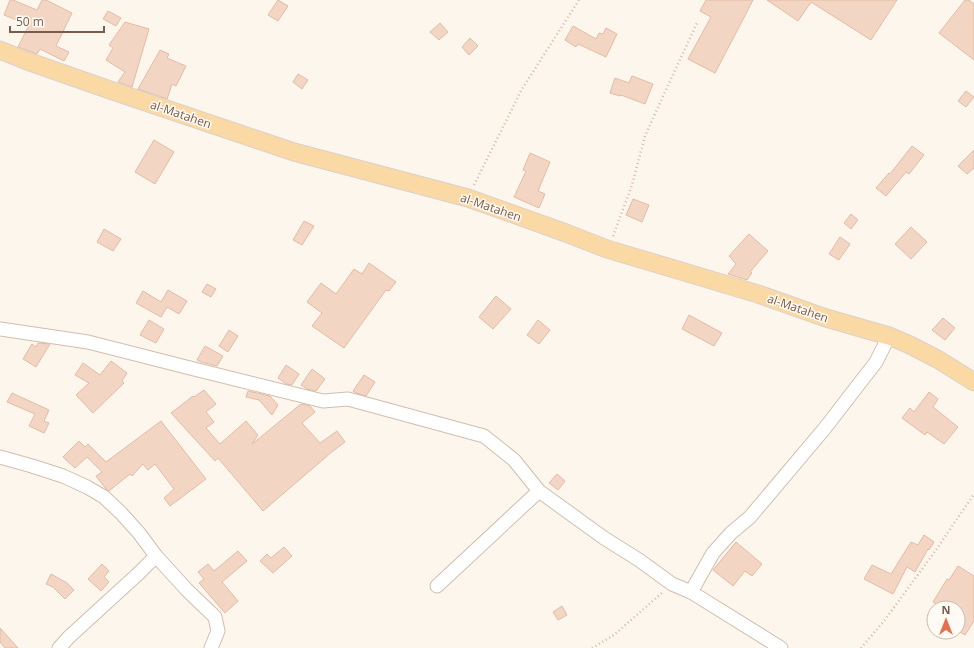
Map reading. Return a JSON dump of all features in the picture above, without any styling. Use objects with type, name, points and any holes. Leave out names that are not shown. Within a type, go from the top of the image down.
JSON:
[{"type":"main road","name":"al-Matahen","points":[[0,50],[26,61],[294,152],[468,198],[566,232],[607,249],[758,294],[826,318],[889,336],[939,360],[974,382]]},
{"type":"street","points":[[0,329],[88,342],[186,368],[323,401],[348,399],[484,436],[514,460],[540,491],[604,538],[639,560],[672,584],[691,592],[781,648]]},
{"type":"street","points":[[691,592],[713,553],[731,533],[750,517],[825,428],[876,362],[889,336]]},
{"type":"street","points":[[0,457],[63,476],[104,497],[139,533],[156,556],[187,590],[215,616],[218,631],[211,648]]},
{"type":"street","points":[[437,586],[540,491]]},
{"type":"street","points":[[59,648],[156,556]]},
{"type":"path","points":[[468,198],[522,89],[579,0]]},
{"type":"path","points":[[607,249],[632,185],[645,136],[698,21]]},
{"type":"path","points":[[861,648],[884,621],[936,550],[974,494]]},
{"type":"path","points":[[592,648],[614,635],[672,584]]},
{"type":"building","points":[[10,0],[37,10],[42,0],[46,0],[72,13],[56,46],[69,52],[64,61],[40,49],[37,54],[18,47],[29,25],[4,15]]},
{"type":"building","points":[[278,0],[288,6],[278,21],[268,15]]},
{"type":"building","points":[[706,0],[753,0],[715,73],[688,59],[711,17],[700,11]]},
{"type":"building","points":[[767,0],[897,0],[871,40],[811,2],[798,21]]},
{"type":"building","points":[[965,0],[969,0],[974,4],[974,60],[939,33]]},
{"type":"building","points":[[108,11],[121,18],[116,26],[103,19]]},
{"type":"building","points":[[125,22],[149,29],[132,87],[118,82],[125,72],[106,60],[113,48],[109,45]]},
{"type":"building","points":[[440,23],[448,32],[439,40],[430,32]]},
{"type":"building","points":[[573,26],[596,39],[599,33],[603,34],[606,28],[617,34],[606,57],[578,44],[576,47],[565,40]]},
{"type":"building","points":[[470,38],[478,46],[469,55],[462,47]]},
{"type":"building","points":[[160,50],[169,54],[167,58],[186,66],[176,86],[172,84],[167,99],[138,89]]},
{"type":"building","points":[[298,74],[308,80],[302,89],[293,82]]},
{"type":"building","points":[[632,76],[653,84],[645,104],[621,95],[610,93],[615,78],[629,83]]},
{"type":"building","points":[[966,91],[974,97],[966,107],[958,101]]},
{"type":"building","points":[[154,140],[174,152],[155,184],[135,172]]},
{"type":"building","points":[[912,146],[924,155],[909,174],[906,172],[886,196],[876,188],[889,173],[890,174]]},
{"type":"building","points":[[974,150],[974,168],[967,174],[958,166]]},
{"type":"building","points":[[530,153],[550,162],[538,191],[545,194],[539,208],[514,197],[526,171],[523,170]]},
{"type":"building","points":[[633,199],[649,205],[642,222],[626,215]]},
{"type":"building","points":[[851,214],[858,220],[851,229],[844,223]]},
{"type":"building","points":[[304,221],[314,226],[302,245],[293,240]]},
{"type":"building","points":[[911,227],[927,242],[911,259],[895,244]]},
{"type":"building","points":[[104,229],[121,239],[113,251],[97,242]]},
{"type":"building","points":[[749,234],[768,251],[750,272],[752,273],[747,280],[728,274],[736,264],[729,256]]},
{"type":"building","points":[[840,237],[850,244],[839,260],[829,254]]},
{"type":"building","points":[[369,263],[396,282],[389,291],[386,290],[344,348],[312,326],[322,313],[307,302],[321,283],[336,294],[354,269],[362,274]]},
{"type":"building","points":[[207,284],[216,289],[211,297],[202,292]]},
{"type":"building","points":[[168,290],[187,301],[179,314],[167,307],[161,317],[136,303],[143,291],[161,302]]},
{"type":"building","points":[[496,296],[511,309],[493,329],[479,317]]},
{"type":"building","points":[[689,315],[722,333],[714,346],[682,329]]},
{"type":"building","points":[[943,318],[955,328],[945,340],[932,330]]},
{"type":"building","points":[[149,320],[164,329],[156,343],[140,335]]},
{"type":"building","points":[[538,320],[550,330],[539,344],[527,335]]},
{"type":"building","points":[[229,330],[238,336],[228,352],[219,346]]},
{"type":"building","points":[[38,343],[50,344],[36,367],[23,359],[32,344],[36,347]]},
{"type":"building","points":[[205,346],[223,356],[217,366],[197,360]]},
{"type":"building","points":[[111,361],[127,373],[122,381],[124,383],[93,413],[76,395],[89,383],[75,375],[83,363],[100,375]]},
{"type":"building","points":[[286,365],[299,374],[292,385],[286,384],[278,378]]},
{"type":"building","points":[[312,369],[325,379],[316,391],[307,389],[301,385]]},
{"type":"building","points":[[364,375],[375,382],[366,396],[353,391]]},
{"type":"building","points":[[204,390],[216,404],[206,412],[214,422],[206,428],[220,444],[246,421],[258,435],[252,444],[301,404],[310,406],[315,412],[302,423],[320,443],[337,431],[345,442],[263,511],[218,458],[215,461],[171,413],[193,396],[194,397]]},
{"type":"building","points":[[248,391],[270,396],[278,405],[272,415],[259,400],[246,397]]},
{"type":"building","points":[[929,392],[938,399],[933,407],[958,427],[944,444],[927,432],[925,435],[902,418],[910,408],[914,412]]},
{"type":"building","points":[[12,393],[49,410],[44,421],[49,423],[44,433],[29,426],[35,414],[7,402]]},
{"type":"building","points":[[161,421],[206,479],[170,506],[164,498],[174,489],[155,464],[148,470],[143,464],[132,476],[130,474],[109,491],[96,476],[102,472],[87,457],[75,468],[63,457],[79,441],[85,447],[88,444],[106,462]]},
{"type":"building","points":[[557,474],[565,481],[558,490],[549,483]]},
{"type":"building","points":[[924,535],[934,542],[929,550],[928,549],[915,572],[907,567],[893,594],[864,579],[872,565],[891,574],[911,542],[918,545]]},
{"type":"building","points":[[736,542],[762,564],[752,576],[745,571],[733,586],[713,570]]},
{"type":"building","points":[[284,547],[292,556],[273,573],[260,561],[267,554],[271,558]]},
{"type":"building","points":[[238,551],[247,561],[222,582],[238,601],[225,613],[199,583],[204,579],[198,572],[208,564],[214,571]]},
{"type":"building","points":[[102,564],[109,571],[104,577],[109,582],[101,591],[88,579]]},
{"type":"building","points":[[958,566],[974,576],[974,621],[966,633],[966,600],[934,600],[947,579],[949,580]]},
{"type":"building","points":[[51,574],[67,583],[74,590],[65,599],[53,587],[46,584]]},
{"type":"building","points":[[562,606],[567,615],[558,620],[553,612]]},
{"type":"building","points":[[0,628],[18,648],[5,648],[0,642]]}]
